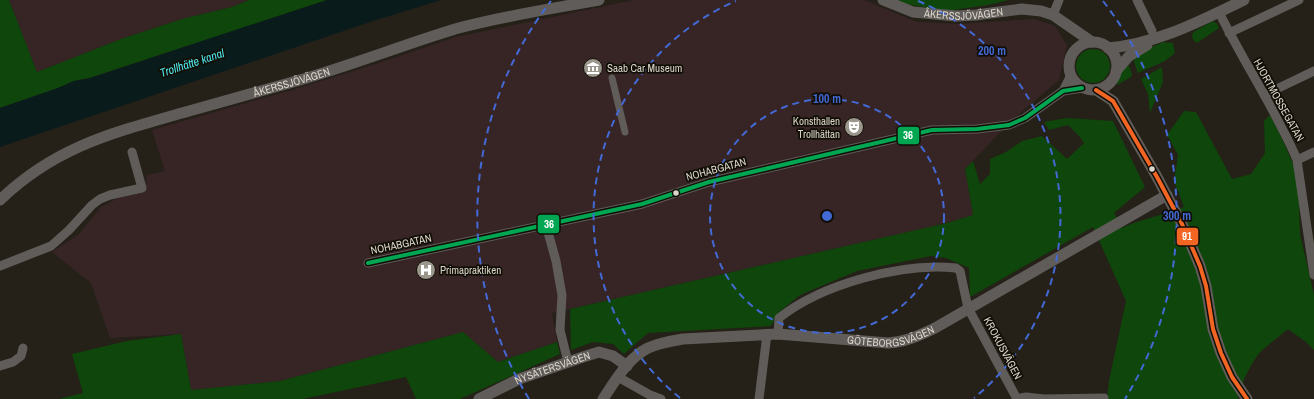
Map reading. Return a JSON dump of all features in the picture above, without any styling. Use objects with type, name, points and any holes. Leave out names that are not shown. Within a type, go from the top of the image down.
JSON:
[{"type":"street","name":"ÅKERSSJÖVÄGEN","points":[[0,200],[30,174],[48,162],[74,148],[115,132],[317,75],[455,29],[493,20],[599,0]]},
{"type":"street","name":"ÅKERSSJÖVÄGEN","points":[[883,0],[913,12],[956,16],[1022,9],[1041,10],[1053,15],[1092,42]]},
{"type":"street","points":[[1053,15],[1059,0]]},
{"type":"street","points":[[1137,0],[1157,34]]},
{"type":"street","points":[[1108,48],[1125,46],[1218,12],[1244,0]]},
{"type":"street","points":[[1229,33],[1300,0]]},
{"type":"street","name":"HJORTMOSSEGATAN","points":[[1218,12],[1292,147],[1297,160],[1314,275]]},
{"type":"street","name":"ÅKERSSJÖVÄGEN","points":[[1066,25],[1076,49]]},
{"type":"street","points":[[1096,90],[1111,82],[1116,71],[1129,56],[1157,34]]},
{"type":"street","points":[[1113,101],[1096,90],[1082,88],[1075,82],[1069,67],[1070,60],[1076,49],[1082,45],[1092,42],[1101,44],[1108,48],[1115,58],[1116,71]]},
{"type":"street","points":[[1264,95],[1314,71]]},
{"type":"street","points":[[1063,92],[1071,75]]},
{"type":"street","points":[[612,78],[624,132]]},
{"type":"street","points":[[1111,82],[1113,101],[1182,224],[1200,266],[1206,286],[1213,329],[1221,353],[1232,377],[1247,399]]},
{"type":"street","name":"NOHABGATAN","points":[[368,263],[642,204],[709,182],[932,130],[966,130],[1009,125],[1025,118],[1063,92],[1082,88]]},
{"type":"street","points":[[0,266],[51,246],[69,230],[92,205],[100,199],[110,195],[142,188],[132,152]]},
{"type":"street","points":[[1297,160],[1314,152]]},
{"type":"street","name":"GÖTEBORGSVÄGEN","points":[[603,399],[618,377],[634,358],[646,349],[670,341],[691,338],[772,334],[888,343],[901,342],[913,338],[935,328],[1167,195]]},
{"type":"street","points":[[546,225],[556,261],[562,295],[560,330],[568,362]]},
{"type":"street","name":"KROKUSVÄGEN","points":[[772,334],[779,318],[786,312],[817,295],[844,284],[912,268],[956,268],[960,271],[968,308],[1017,399]]},
{"type":"street","points":[[759,399],[772,334]]},
{"type":"street","points":[[0,366],[13,362],[21,356],[23,348]]},
{"type":"street","name":"NYSÄTERSVÄGEN","points":[[479,399],[519,379],[599,352],[608,353],[627,366]]},
{"type":"street","points":[[618,377],[650,395],[661,399]]},
{"type":"street","points":[[1017,399],[1026,397],[1044,399],[1104,398]]},
{"type":"shaded area","points":[[9,0],[249,0],[232,7],[182,19],[121,39],[37,72]]},
{"type":"shaded area","points":[[634,0],[864,0],[917,22],[959,24],[1034,19],[1055,26],[1067,45],[1059,80],[1013,119],[965,169],[973,215],[947,223],[552,313],[557,342],[498,362],[463,332],[280,381],[191,390],[181,334],[110,338],[91,283],[52,252],[79,234],[101,207],[118,198],[145,192],[147,175],[165,171],[152,130],[292,90],[456,37]]},
{"type":"green space","points":[[0,0],[9,0],[37,72],[121,39],[182,19],[232,7],[249,0],[327,0],[90,78],[74,81],[0,108]]},
{"type":"green space","points":[[897,0],[1009,0],[988,5],[946,11],[906,4]]},
{"type":"green space","points":[[1213,21],[1219,28],[1197,43],[1193,40],[1192,34],[1195,31]]},
{"type":"green space","points":[[1163,42],[1173,43],[1175,53],[1165,61],[1138,73],[1132,56]]},
{"type":"green space","points":[[1090,49],[1096,49],[1105,54],[1109,60],[1109,72],[1105,78],[1096,83],[1090,83],[1081,78],[1076,69],[1076,63],[1081,54]]},
{"type":"green space","points":[[1127,61],[1132,74],[1131,77],[1117,85],[1120,72]]},
{"type":"green space","points":[[1162,67],[1163,82],[1150,113],[1148,94],[1141,79]]},
{"type":"green space","points":[[1184,111],[1196,112],[1232,179],[1251,174],[1265,153],[1264,121],[1270,115],[1298,175],[1300,234],[1314,295],[1314,350],[1288,329],[1257,356],[1245,377],[1238,399],[1107,399],[1109,381],[1126,301],[1093,227],[970,297],[969,268],[946,258],[931,256],[857,271],[800,295],[778,313],[771,326],[648,333],[624,354],[613,344],[593,342],[571,350],[570,309],[947,223],[973,215],[965,169],[973,161],[980,184],[990,174],[990,159],[1006,152],[1022,141],[1042,136],[1067,159],[1084,143],[1068,125],[1049,130],[1044,122],[1067,118],[1113,121],[1145,187],[1114,213],[1122,228],[1184,207],[1174,181],[1178,155],[1167,135]]},
{"type":"green space","points":[[463,332],[498,362],[557,342],[560,354],[460,399],[416,399],[406,377],[303,399],[59,399],[83,393],[72,354],[127,341],[181,334],[191,390],[280,381]]},
{"type":"water","name":"Trollhätte kanal","points":[[327,0],[441,0],[370,22],[0,147],[0,108],[74,81],[90,78]]},
{"type":"transit line","name":"36","points":[[368,263],[642,204],[709,182],[932,130],[977,129],[1009,125],[1025,118],[1063,91],[1082,88]]},
{"type":"transit line","name":"91","points":[[1096,90],[1113,101],[1182,224],[1200,266],[1206,286],[1213,329],[1221,353],[1232,377],[1247,399]]},
{"type":"place","name":"Saab Car Museum","points":[[593,68]]},
{"type":"place","name":"Konsthallen Trollhättan","points":[[854,127]]},
{"type":"place","name":"Primapraktiken","points":[[426,270]]}]
